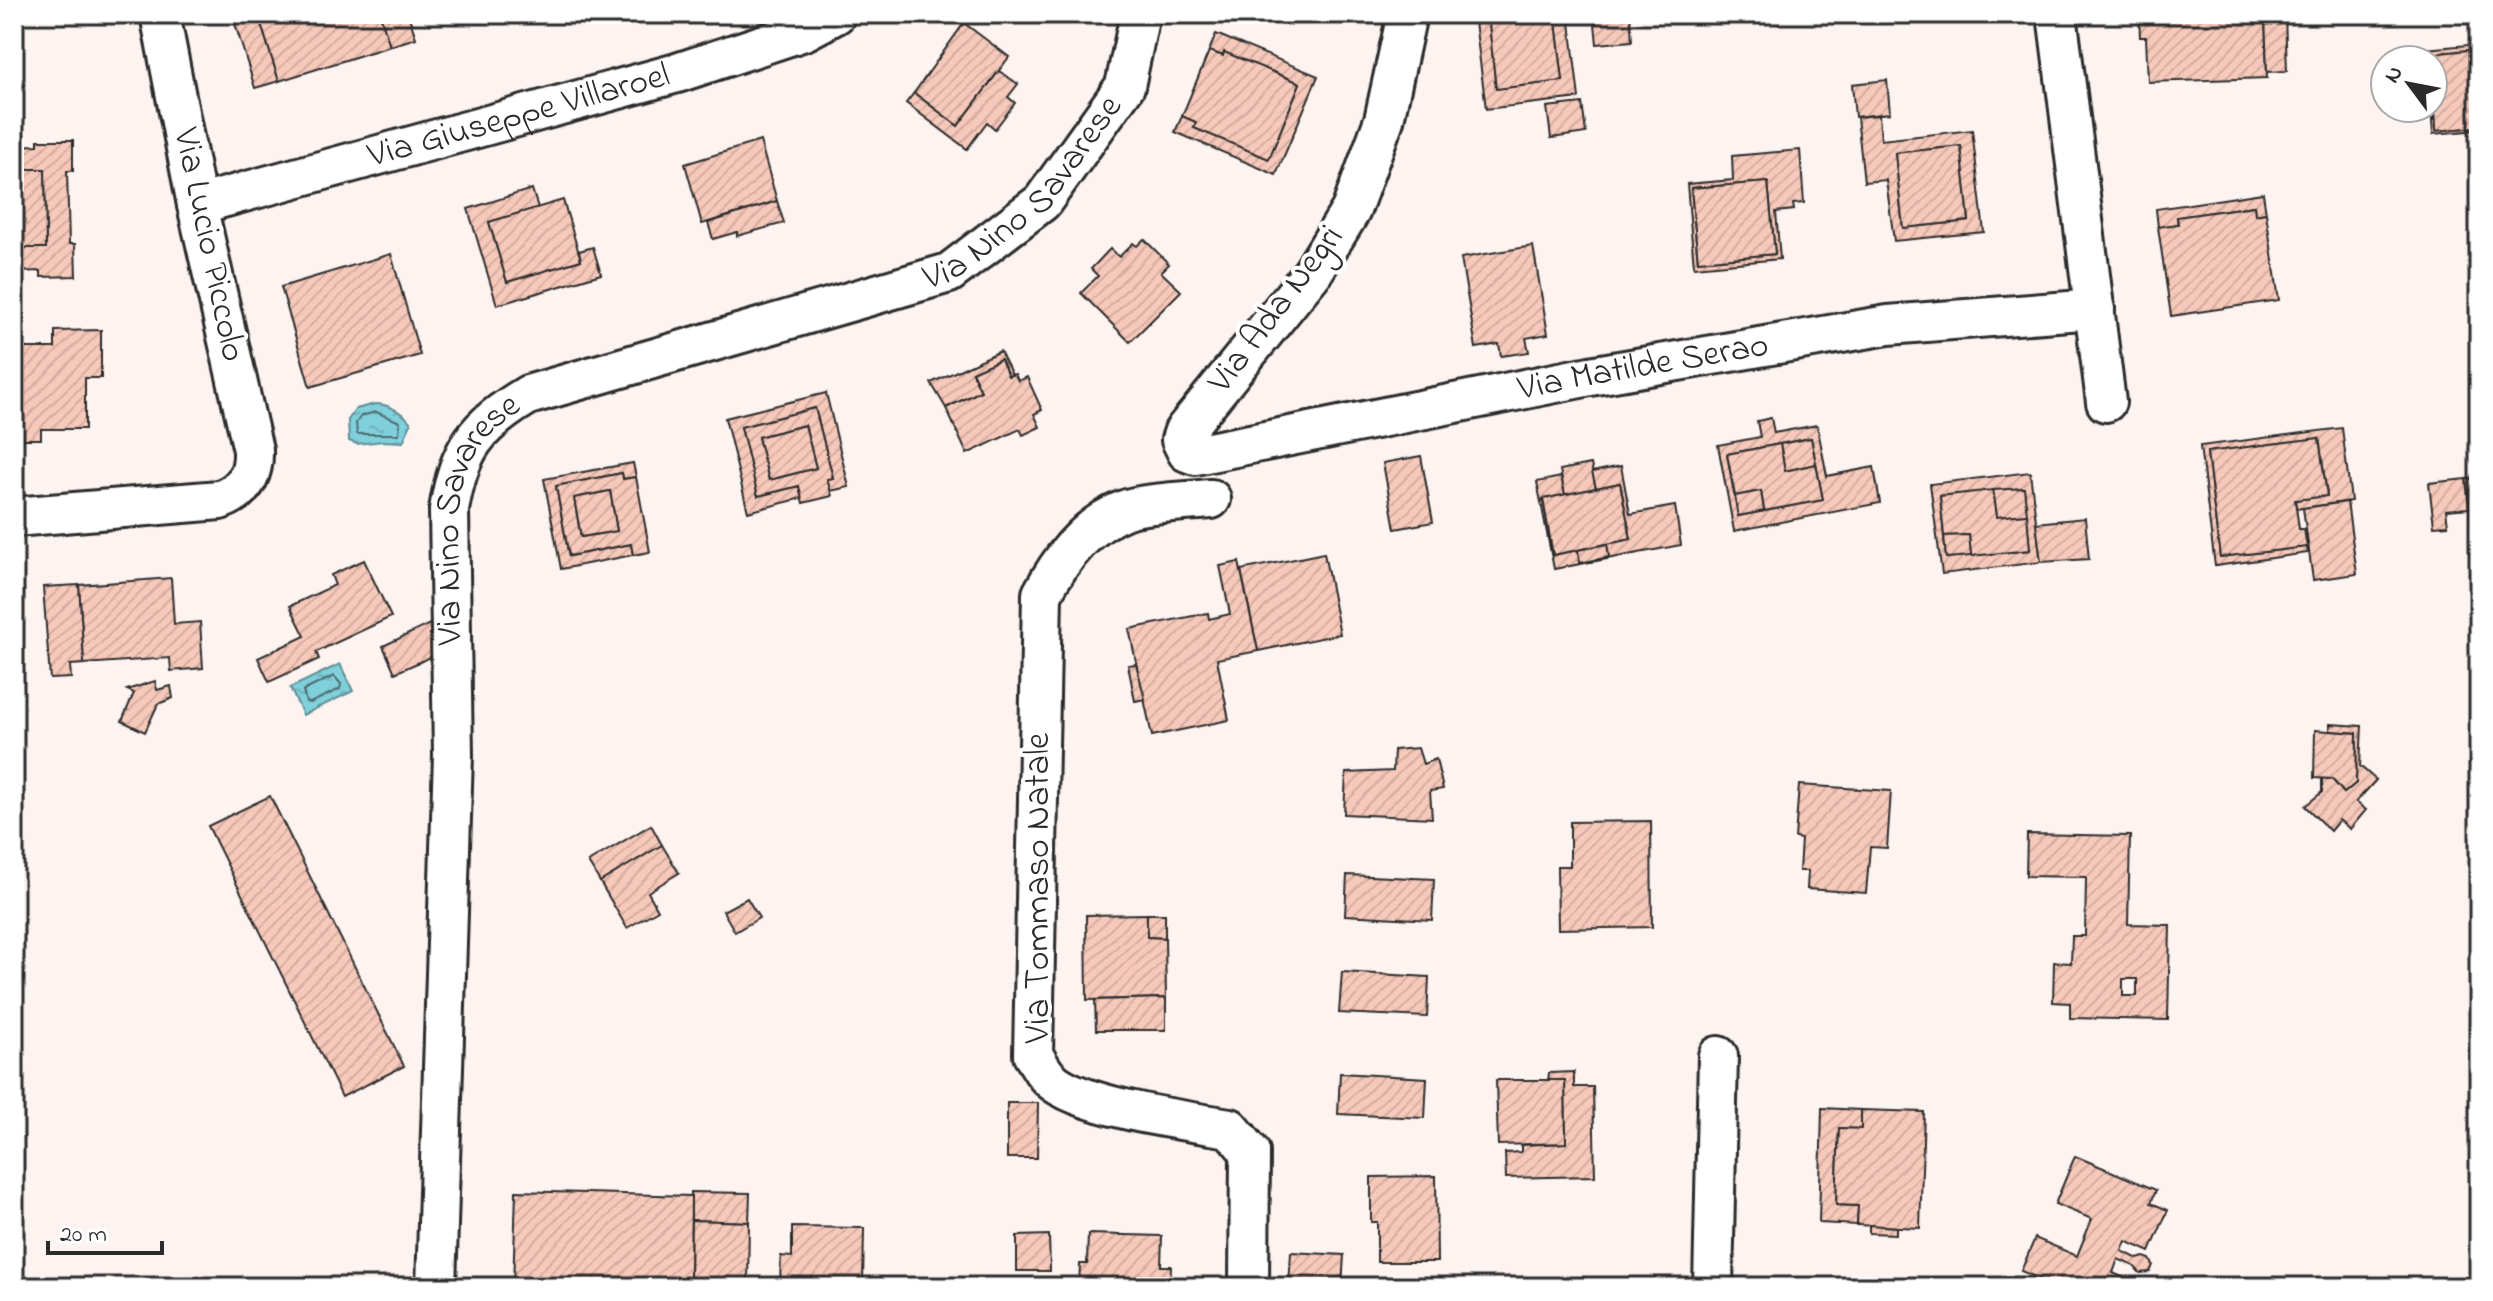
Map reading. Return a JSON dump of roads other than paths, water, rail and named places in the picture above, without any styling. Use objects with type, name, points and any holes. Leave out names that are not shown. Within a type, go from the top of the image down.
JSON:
[{"type":"street","name":"Via Lucio Piccolo","points":[[14,517],[220,500],[233,495],[250,476],[254,463],[197,205],[160,14]]},
{"type":"street","name":"Via Giuseppe Villaroel","points":[[197,205],[677,73],[804,31],[836,14]]},
{"type":"street","name":"Via Nino Savarese","points":[[436,1287],[453,755],[449,510],[455,474],[471,441],[496,414],[528,395],[949,273],[1042,202],[1125,86],[1140,14]]},
{"type":"street","name":"Via Ada Negri","points":[[1195,455],[1184,448],[1181,440],[1184,431],[1313,272],[1351,210],[1384,120],[1407,14]]},
{"type":"street","points":[[2057,14],[2106,402]]},
{"type":"street","name":"Via Matilde Serao","points":[[1195,455],[1590,376],[1888,325],[2095,309]]},
{"type":"street","name":"Via Tommaso Natale","points":[[1211,499],[1125,509],[1090,530],[1057,565],[1042,594],[1033,1055],[1049,1079],[1072,1095],[1170,1118],[1230,1128],[1250,1152],[1249,1287]]},
{"type":"street","points":[[1713,1287],[1718,1056]]},
{"type":"water","points":[[375,404],[395,409],[411,423],[403,442],[357,444],[349,441],[348,420],[356,409]]},
{"type":"water","points":[[340,664],[353,691],[303,715],[290,688]]}]
